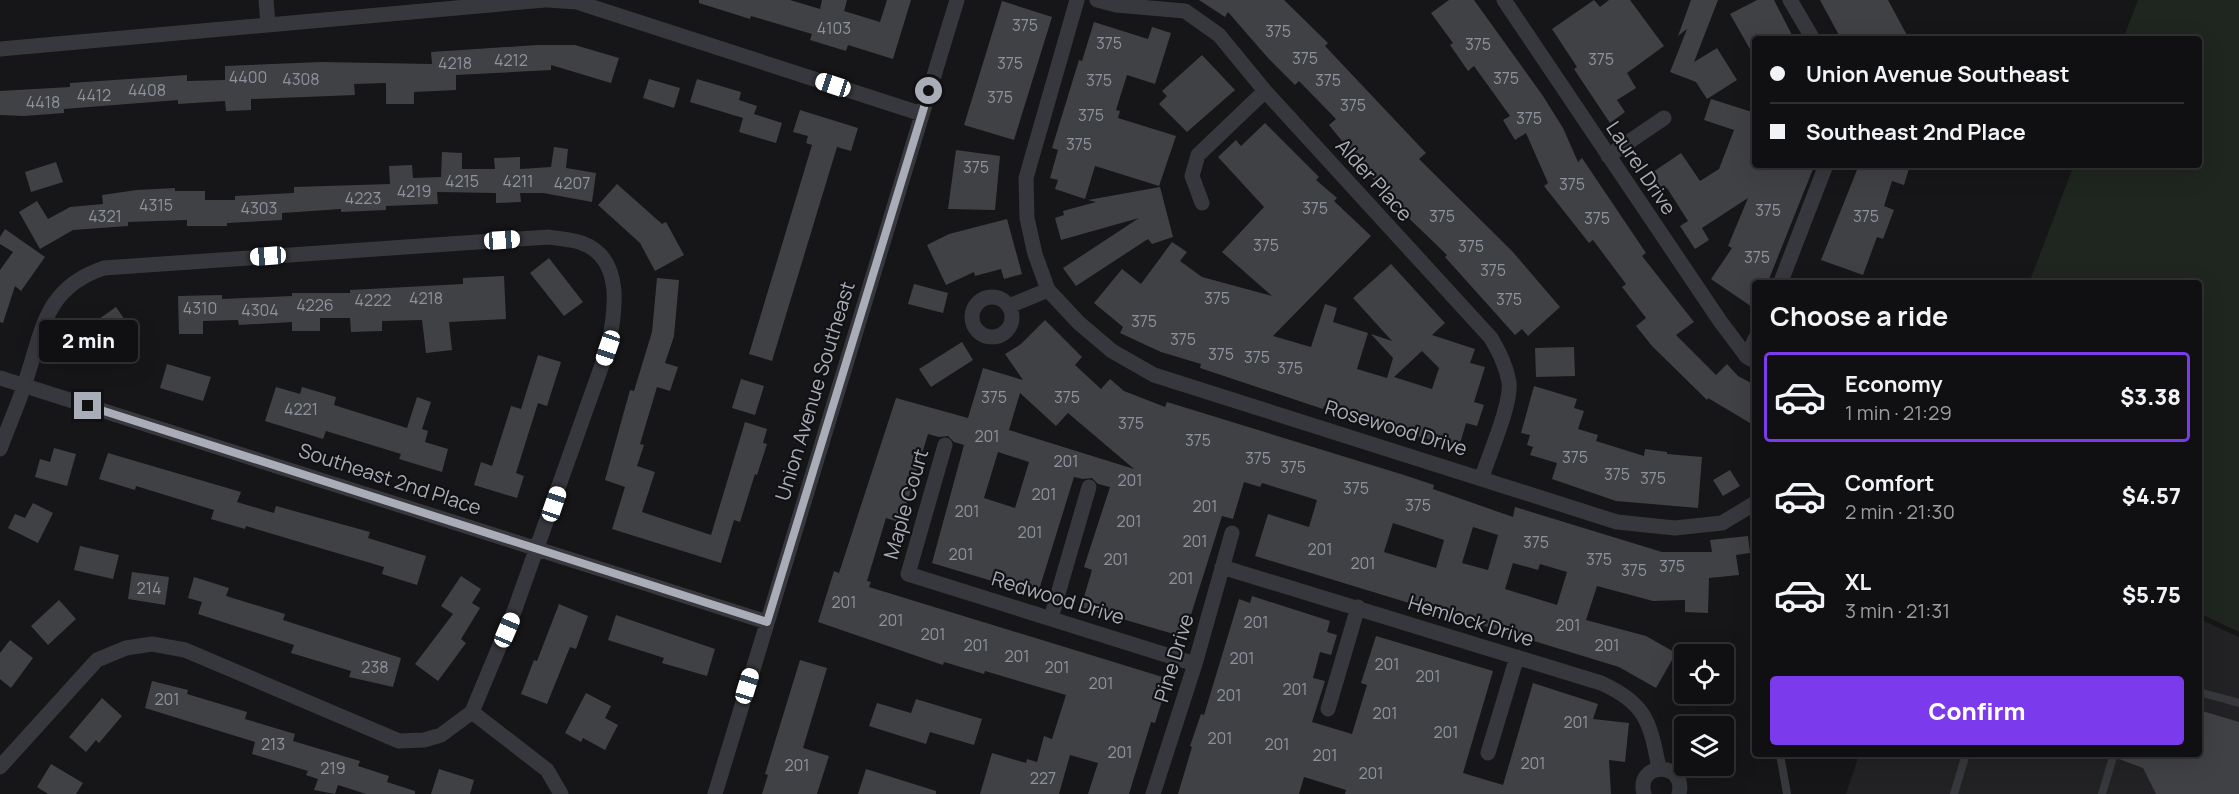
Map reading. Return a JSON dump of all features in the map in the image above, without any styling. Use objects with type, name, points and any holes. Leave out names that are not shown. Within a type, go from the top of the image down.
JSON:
[{"type":"street","points":[[266,0],[268,24]]},
{"type":"street","points":[[0,49],[546,0],[577,2],[922,114]]},
{"type":"street","name":"Union Avenue Southeast","points":[[715,794],[957,0]]},
{"type":"street","points":[[1009,306],[1048,290],[1035,254],[1027,218],[1026,178],[1077,0]]},
{"type":"street","name":"Alder Place","points":[[1097,0],[1116,5],[1185,11],[1219,35],[1265,91],[1491,338],[1504,361],[1509,384],[1504,412],[1482,477]]},
{"type":"street","name":"Laurel Drive","points":[[1504,0],[1720,321],[1751,359]]},
{"type":"street","points":[[1790,0],[1811,36]]},
{"type":"street","points":[[1202,203],[1192,176],[1198,155],[1265,91]]},
{"type":"street","points":[[1608,156],[1664,118]]},
{"type":"street","points":[[1782,280],[1825,168]]},
{"type":"street","points":[[0,448],[24,386],[48,310],[80,276],[104,268],[549,237],[583,243],[601,258],[613,280],[616,309],[608,348],[538,548],[472,712],[441,735],[424,740],[399,741],[185,651],[152,644],[126,648],[97,660],[0,767]]},
{"type":"street","name":"Rosewood Drive","points":[[1048,290],[1079,323],[1112,351],[1154,375],[1482,477],[1617,522],[1675,528],[1722,523],[1752,505]]},
{"type":"street","name":"Southeast 2nd Place","points":[[0,378],[767,622]]},
{"type":"street","name":"Maple Court","points":[[908,574],[945,446]]},
{"type":"street","points":[[1051,618],[1089,487]]},
{"type":"street","name":"Pine Drive","points":[[1153,794],[1195,664],[1232,533]]},
{"type":"street","name":"Hemlock Drive","points":[[1222,567],[1601,683],[1623,693],[1640,707],[1649,721],[1659,768]]},
{"type":"street","name":"Redwood Drive","points":[[908,574],[1195,664]]},
{"type":"street","points":[[1328,709],[1358,607]]},
{"type":"street","points":[[1488,753],[1517,657]]},
{"type":"street","points":[[472,712],[547,770],[561,794]]},
{"type":"street","points":[[1644,794],[1644,779],[1659,768],[1672,771],[1677,775],[1681,787],[1679,794]]},
{"type":"lane","points":[[2202,693],[2239,703]]},
{"type":"lane","points":[[1781,757],[1787,794]]},
{"type":"lane","points":[[1954,794],[1965,757]]},
{"type":"lane","points":[[2102,794],[2113,757]]},
{"type":"shaded area","points":[[2138,0],[2239,0],[2239,632],[2202,614],[2202,280],[2030,280],[2073,168],[2202,168],[2202,36],[2124,36]]},
{"type":"shaded area","points":[[2202,620],[2239,637],[2239,794],[1846,794],[1858,757],[2202,757]]},
{"type":"building","points":[[699,0],[790,0],[820,9],[822,0],[847,0],[844,11],[880,22],[887,0],[911,0],[893,59],[848,45],[846,51],[810,40],[812,34],[751,16],[750,19],[699,3]]},
{"type":"building","points":[[1199,0],[1284,0],[1328,43],[1325,46],[1426,153],[1419,159],[1512,251],[1560,307],[1528,336],[1522,329],[1515,335],[1445,257],[1447,255],[1391,201],[1329,125],[1336,119],[1299,81],[1295,85],[1228,12],[1225,17]]},
{"type":"building","points":[[1449,0],[1474,0],[1543,96],[1563,128],[1578,162],[1582,158],[1646,253],[1642,256],[1694,322],[1676,335],[1716,375],[1727,364],[1738,376],[1752,383],[1752,424],[1708,398],[1707,400],[1652,346],[1636,326],[1646,318],[1622,287],[1626,284],[1593,240],[1589,243],[1544,186],[1548,183],[1526,133],[1515,140],[1503,120],[1510,116],[1474,66],[1468,71],[1450,45],[1453,43],[1431,13]]},
{"type":"building","points":[[1594,0],[1600,7],[1609,0],[1630,0],[1664,46],[1627,73],[1636,88],[1617,100],[1625,112],[1610,123],[1574,69],[1577,67],[1552,29]]},
{"type":"building","points":[[1691,0],[1718,0],[1694,62],[1717,48],[1737,80],[1707,99],[1696,82],[1670,72],[1687,29],[1678,36]]},
{"type":"building","points":[[1757,0],[1774,0],[1792,36],[1752,36],[1752,53],[1730,14]]},
{"type":"building","points":[[1820,0],[1888,0],[1907,36],[1839,36]]},
{"type":"building","points":[[1002,1],[1052,17],[1014,140],[964,125]]},
{"type":"building","points":[[1094,22],[1148,39],[1152,27],[1171,33],[1155,84],[1127,75],[1116,110],[1120,111],[1118,118],[1176,136],[1159,186],[1095,166],[1085,199],[1055,189],[1058,180],[1050,178],[1058,150],[1052,148],[1079,60],[1082,61]]},
{"type":"building","points":[[537,45],[575,45],[619,58],[611,83],[551,65],[551,70],[456,75],[456,90],[414,92],[414,104],[386,104],[386,83],[354,84],[355,95],[251,99],[251,110],[226,111],[225,101],[178,104],[178,100],[64,109],[64,113],[0,115],[0,91],[70,87],[70,83],[187,75],[187,81],[225,80],[225,66],[321,62],[432,64],[431,52]]},
{"type":"building","points":[[1202,55],[1235,90],[1187,132],[1159,104],[1167,96],[1162,91]]},
{"type":"building","points":[[649,79],[680,88],[674,108],[643,98]]},
{"type":"building","points":[[697,79],[741,92],[739,100],[757,106],[754,114],[782,123],[776,143],[739,132],[743,118],[690,102]]},
{"type":"building","points":[[1711,99],[1752,112],[1752,168],[1813,169],[1769,280],[1752,280],[1752,307],[1711,279],[1732,248],[1728,246],[1748,198],[1702,228],[1709,240],[1695,249],[1680,226],[1688,221],[1667,188],[1662,192],[1650,174],[1681,153],[1700,181],[1719,169],[1734,130],[1704,120]]},
{"type":"building","points":[[800,110],[858,128],[851,151],[837,147],[772,361],[749,354],[812,145],[806,143],[808,136],[793,132]]},
{"type":"building","points":[[1265,123],[1319,177],[1316,180],[1337,198],[1334,201],[1371,236],[1273,336],[1311,347],[1325,304],[1337,308],[1333,322],[1368,333],[1357,369],[1387,378],[1393,358],[1371,334],[1392,341],[1353,298],[1391,264],[1445,323],[1432,335],[1475,349],[1470,363],[1485,367],[1474,402],[1484,405],[1477,426],[1466,423],[1459,447],[1373,425],[1374,421],[1324,406],[1323,409],[1200,368],[1201,364],[1161,352],[1120,333],[1123,327],[1094,303],[1122,269],[1141,284],[1172,242],[1187,252],[1180,261],[1202,277],[1272,296],[1222,252],[1264,207],[1218,157],[1236,140],[1241,146]],"holes":[[[1422,351],[1439,368],[1432,389],[1394,377]]]},
{"type":"building","points":[[554,147],[568,149],[566,168],[596,173],[592,202],[543,193],[520,193],[521,202],[496,203],[496,193],[437,192],[438,204],[386,206],[386,210],[341,212],[341,209],[282,213],[282,220],[227,223],[227,226],[187,226],[187,220],[128,222],[128,226],[73,230],[40,249],[19,212],[37,201],[48,219],[70,207],[103,204],[102,195],[137,190],[175,188],[175,191],[205,191],[205,200],[235,200],[235,196],[294,193],[294,187],[390,184],[389,166],[412,165],[413,178],[441,177],[442,152],[462,153],[462,169],[495,169],[494,158],[520,157],[520,169],[551,167]]},
{"type":"building","points":[[956,150],[1000,156],[995,210],[948,209]]},
{"type":"building","points":[[56,162],[63,182],[31,192],[25,172]]},
{"type":"building","points":[[1858,168],[1909,168],[1904,185],[1892,181],[1884,206],[1894,210],[1883,239],[1877,237],[1863,275],[1821,260]]},
{"type":"building","points":[[617,184],[662,224],[666,222],[684,255],[655,271],[640,243],[598,205]]},
{"type":"building","points":[[1160,187],[1173,237],[1152,244],[1148,239],[1076,286],[1063,268],[1139,218],[1061,240],[1055,218],[1064,215],[1063,211],[1096,202],[1088,200]]},
{"type":"building","points":[[1007,219],[1022,274],[1004,279],[1001,269],[975,276],[974,272],[946,285],[927,245],[949,234]]},
{"type":"building","points":[[5,229],[45,257],[21,291],[15,286],[3,323],[0,322],[0,270],[13,252],[0,244],[0,237]]},
{"type":"building","points":[[549,258],[583,302],[564,316],[530,273]]},
{"type":"building","points":[[504,276],[506,319],[449,322],[452,350],[426,353],[422,320],[382,321],[382,331],[351,332],[350,318],[320,318],[320,331],[292,331],[292,322],[239,325],[238,320],[203,321],[203,334],[179,334],[178,296],[222,295],[222,299],[292,296],[292,293],[350,293],[350,290],[463,284],[463,278]]},
{"type":"building","points":[[657,278],[679,280],[674,336],[665,363],[678,367],[670,391],[657,387],[640,444],[644,445],[637,466],[655,472],[642,512],[711,535],[745,422],[767,429],[763,443],[767,444],[757,475],[755,474],[740,522],[734,520],[721,563],[612,529],[625,487],[605,480],[630,390],[634,391],[652,332]]},
{"type":"building","points":[[914,284],[948,293],[943,313],[908,304]]},
{"type":"building","points":[[116,307],[129,326],[75,363],[62,345]]},
{"type":"building","points":[[1045,320],[1082,357],[1075,365],[1101,389],[1110,379],[1124,391],[1165,407],[1167,402],[1404,475],[1434,485],[1433,489],[1513,517],[1515,507],[1662,552],[1712,552],[1710,540],[1748,536],[1750,553],[1736,555],[1739,575],[1709,578],[1708,613],[1685,612],[1685,600],[1653,601],[1597,586],[1586,620],[1646,636],[1674,652],[1674,656],[1656,688],[1619,667],[1255,556],[1268,514],[1309,527],[1317,500],[1262,483],[1260,487],[1244,482],[1233,519],[1222,516],[1184,637],[1081,607],[1092,570],[1084,567],[1110,487],[1098,484],[1092,478],[1074,477],[1039,590],[1023,585],[1022,590],[932,563],[964,445],[954,442],[948,436],[939,437],[928,434],[901,523],[886,518],[867,581],[871,582],[869,587],[1169,679],[1155,723],[1151,722],[1129,794],[1088,794],[1098,763],[1070,755],[1059,794],[980,794],[992,753],[1026,763],[1027,759],[1037,762],[1044,736],[1052,739],[1066,695],[985,671],[984,674],[944,662],[943,665],[818,622],[834,571],[839,573],[896,398],[968,418],[983,368],[1023,380],[1005,354],[1021,344]],"holes":[[[1020,393],[1056,426],[1068,413],[1134,469],[1009,430]],[[998,452],[1029,462],[1015,508],[984,498]],[[1393,523],[1444,540],[1436,568],[1384,552]],[[1473,527],[1498,535],[1488,570],[1462,563]],[[1513,563],[1538,570],[1540,564],[1567,572],[1557,605],[1505,589]]]},
{"type":"building","points":[[962,342],[973,360],[931,387],[919,369]]},
{"type":"building","points":[[1574,347],[1575,376],[1536,377],[1535,348]]},
{"type":"building","points":[[538,355],[561,362],[547,406],[538,403],[516,473],[524,476],[517,498],[474,485],[481,462],[492,466],[511,406],[521,409]]},
{"type":"building","points":[[167,364],[211,377],[203,401],[160,388]]},
{"type":"building","points":[[741,379],[764,386],[755,415],[732,408]]},
{"type":"building","points":[[1534,386],[1577,399],[1574,408],[1584,411],[1578,429],[1598,435],[1596,441],[1644,456],[1645,449],[1667,452],[1667,454],[1702,457],[1698,508],[1616,501],[1552,479],[1557,463],[1530,455],[1533,447],[1527,445],[1530,435],[1521,433]]},
{"type":"building","points":[[276,387],[300,394],[302,387],[336,397],[334,405],[407,428],[417,397],[431,402],[422,429],[428,431],[425,442],[448,449],[442,472],[399,459],[401,454],[326,431],[323,439],[265,421]]},
{"type":"building","points":[[54,448],[76,454],[67,486],[35,477],[40,459],[50,462]]},
{"type":"building","points":[[108,453],[241,492],[237,502],[274,513],[276,506],[370,532],[368,538],[426,556],[417,585],[382,574],[384,567],[246,526],[245,529],[211,519],[214,510],[136,486],[135,490],[99,479]]},
{"type":"building","points":[[1730,470],[1740,486],[1723,496],[1713,480]]},
{"type":"building","points":[[33,503],[53,513],[38,543],[8,528],[15,514],[25,518]]},
{"type":"building","points":[[80,546],[119,555],[113,579],[74,570]]},
{"type":"building","points":[[132,572],[169,577],[165,605],[128,599]]},
{"type":"building","points":[[461,576],[481,589],[472,603],[480,608],[461,639],[466,643],[438,681],[415,664],[453,614],[441,606]]},
{"type":"building","points":[[194,577],[229,588],[226,596],[285,614],[283,620],[401,658],[393,687],[349,677],[351,671],[291,653],[294,645],[198,614],[202,602],[188,598]]},
{"type":"building","points":[[1252,596],[1330,621],[1327,632],[1337,635],[1331,655],[1320,652],[1313,678],[1325,681],[1312,722],[1352,734],[1367,685],[1361,683],[1376,636],[1493,671],[1463,773],[1503,785],[1533,683],[1598,704],[1593,719],[1629,723],[1625,762],[1609,760],[1611,794],[1345,794],[1346,790],[1304,777],[1299,794],[1178,794],[1192,747],[1190,746],[1201,714],[1204,715],[1239,599],[1250,603]]},
{"type":"building","points":[[59,600],[76,619],[48,645],[31,626]]},
{"type":"building","points":[[559,604],[588,616],[576,649],[570,647],[547,704],[521,694],[534,660],[537,661]]},
{"type":"building","points":[[616,615],[715,649],[707,676],[662,663],[664,658],[608,640]]},
{"type":"building","points":[[10,640],[33,658],[11,688],[0,679],[0,653]]},
{"type":"building","points":[[800,660],[827,668],[803,748],[829,756],[817,794],[762,794],[768,775],[765,774]]},
{"type":"building","points":[[152,681],[188,690],[187,694],[247,712],[245,719],[295,734],[293,741],[360,761],[358,766],[389,776],[387,782],[415,791],[415,794],[366,794],[338,785],[335,794],[314,790],[318,779],[306,775],[308,771],[252,754],[255,742],[145,708]]},
{"type":"building","points":[[586,693],[611,706],[605,718],[618,725],[605,750],[583,738],[581,742],[565,733]]},
{"type":"building","points":[[102,698],[122,716],[99,743],[96,740],[86,752],[69,737]]},
{"type":"building","points":[[916,699],[982,719],[974,745],[930,732],[926,744],[869,726],[877,703],[911,713]]},
{"type":"building","points":[[2202,711],[2239,722],[2239,794],[2156,794],[2143,768],[2119,759],[2119,757],[2202,757]]},
{"type":"building","points":[[51,764],[83,783],[76,794],[48,794],[37,787]]},
{"type":"building","points":[[439,769],[474,780],[470,794],[431,794]]},
{"type":"building","points":[[866,769],[936,791],[936,794],[858,794]]},
{"type":"route","points":[[88,406],[767,622],[929,91]]}]
